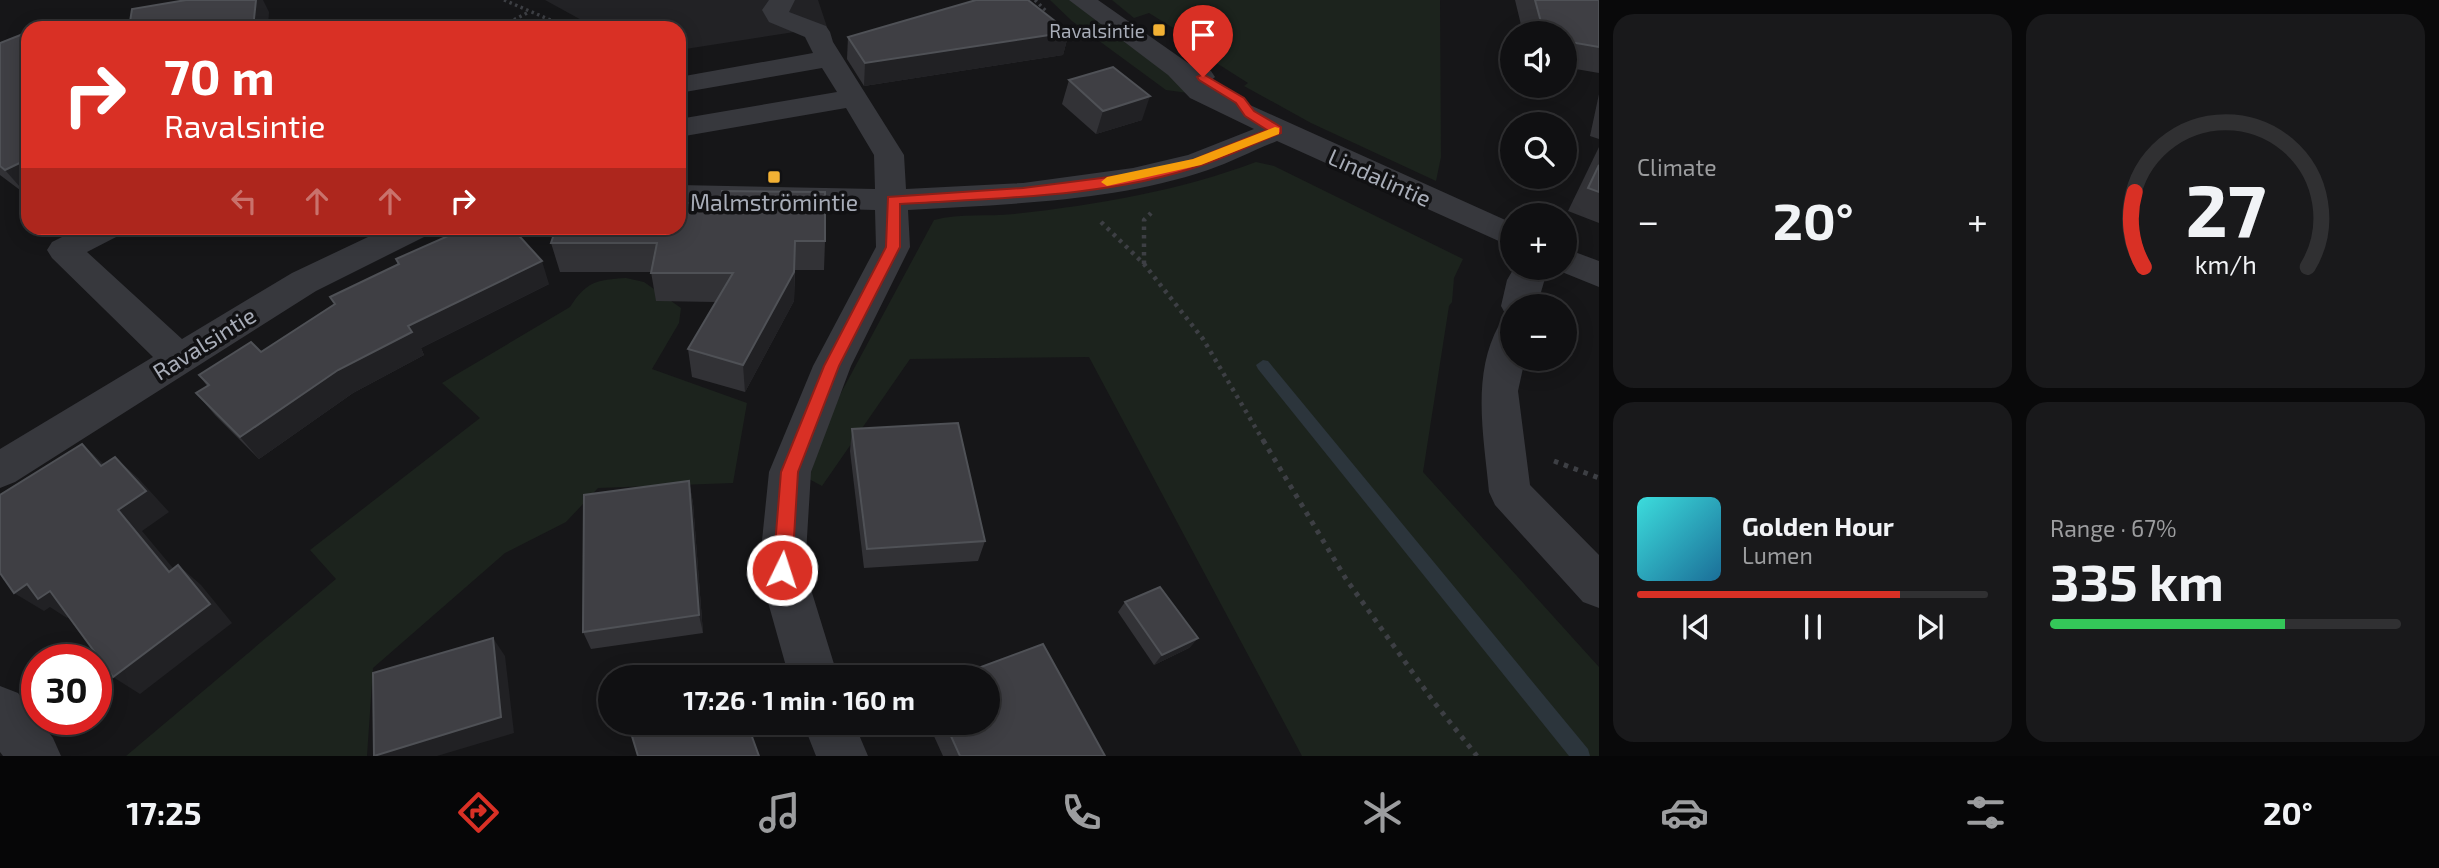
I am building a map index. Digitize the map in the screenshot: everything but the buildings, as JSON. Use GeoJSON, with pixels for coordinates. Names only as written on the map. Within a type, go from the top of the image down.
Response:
{"type":"FeatureCollection","features":[{"type":"Feature","properties":{"kind":"street"},"geometry":{"type":"LineString","coordinates":[[782,0],[775,10],[778,17],[817,32],[889,155],[893,200],[893,247],[832,366],[790,472],[782,570],[810,665]]}},
{"type":"Feature","properties":{"kind":"street","name":"Lindalintie"},"geometry":{"type":"LineString","coordinates":[[1082,0],[1178,69],[1185,82],[1217,103],[1249,114],[1277,130],[1500,231]]}},
{"type":"Feature","properties":{"kind":"street"},"geometry":{"type":"LineString","coordinates":[[686,84],[830,58]]}},
{"type":"Feature","properties":{"kind":"street"},"geometry":{"type":"LineString","coordinates":[[686,127],[854,98]]}},
{"type":"Feature","properties":{"kind":"street"},"geometry":{"type":"LineString","coordinates":[[686,195],[893,200],[1023,192],[1133,178],[1197,163],[1277,130]]}},
{"type":"Feature","properties":{"kind":"street"},"geometry":{"type":"LineString","coordinates":[[93,235],[64,250],[178,358]]}},
{"type":"Feature","properties":{"kind":"street","name":"Ravalsintie"},"geometry":{"type":"LineString","coordinates":[[0,470],[304,282],[401,235]]}},
{"type":"Feature","properties":{"kind":"street"},"geometry":{"type":"LineString","coordinates":[[1577,266],[1599,275]]}},
{"type":"Feature","properties":{"kind":"street"},"geometry":{"type":"LineString","coordinates":[[1504,371],[1499,391],[1510,492],[1599,587]]}},
{"type":"Feature","properties":{"kind":"street"},"geometry":{"type":"LineString","coordinates":[[0,712],[35,756]]}},
{"type":"Feature","properties":{"kind":"street"},"geometry":{"type":"LineString","coordinates":[[833,735],[842,756]]}},
{"type":"Feature","properties":{"kind":"path"},"geometry":{"type":"LineString","coordinates":[[504,0],[553,21]]}},
{"type":"Feature","properties":{"kind":"path"},"geometry":{"type":"LineString","coordinates":[[511,21],[530,11]]}},
{"type":"Feature","properties":{"kind":"path"},"geometry":{"type":"LineString","coordinates":[[1089,220],[1102,223],[1144,264],[1203,339],[1346,579],[1433,701],[1477,756]]}},
{"type":"Feature","properties":{"kind":"shaded area"},"geometry":{"type":"Polygon","coordinates":[[[545,0],[818,0],[827,27],[686,49],[686,21],[583,21],[545,0]]]}},
{"type":"Feature","properties":{"kind":"shaded area"},"geometry":{"type":"Polygon","coordinates":[[[1050,0],[1072,0],[1188,93],[1166,90],[1072,21],[1050,0]]]}},
{"type":"Feature","properties":{"kind":"shaded area"},"geometry":{"type":"Polygon","coordinates":[[[1112,0],[1440,0],[1441,157],[1436,181],[1311,123],[1244,86],[1248,83],[1177,38],[1183,34],[1149,13],[1134,18],[1112,0]]]}},
{"type":"Feature","properties":{"kind":"shaded area"},"geometry":{"type":"Polygon","coordinates":[[[1256,162],[1274,166],[1463,259],[1454,278],[1423,472],[1599,667],[1599,756],[1302,756],[1089,357],[910,359],[822,486],[809,479],[828,417],[934,220],[1014,214],[1106,201],[1167,189],[1256,162]]]}},
{"type":"Feature","properties":{"kind":"shaded area"},"geometry":{"type":"Polygon","coordinates":[[[626,278],[644,282],[681,308],[679,323],[652,369],[747,403],[733,483],[598,488],[566,522],[505,553],[373,668],[367,756],[126,756],[336,579],[310,550],[480,418],[442,383],[570,307],[587,287],[607,280],[626,278]]]}},
{"type":"Feature","properties":{"kind":"waterway"},"geometry":{"type":"LineString","coordinates":[[1263,365],[1581,756]]}},
{"type":"Feature","properties":{"kind":"slow traffic"},"geometry":{"type":"LineString","coordinates":[[1107,182],[1197,163],[1275,131]]}},
{"type":"Feature","properties":{"kind":"place","name":"Ravalsintie"},"geometry":{"type":"Point","coordinates":[1159,30]}},
{"type":"Feature","properties":{"kind":"place","name":"Malmströmintie"},"geometry":{"type":"Point","coordinates":[774,177]}},
{"type":"Feature","properties":{"kind":"route"},"geometry":{"type":"LineString","coordinates":[[782,570],[790,472],[832,366],[893,247],[893,200],[1023,192],[1133,178],[1197,163],[1277,130],[1249,114],[1240,100],[1203,77]]}}]}
